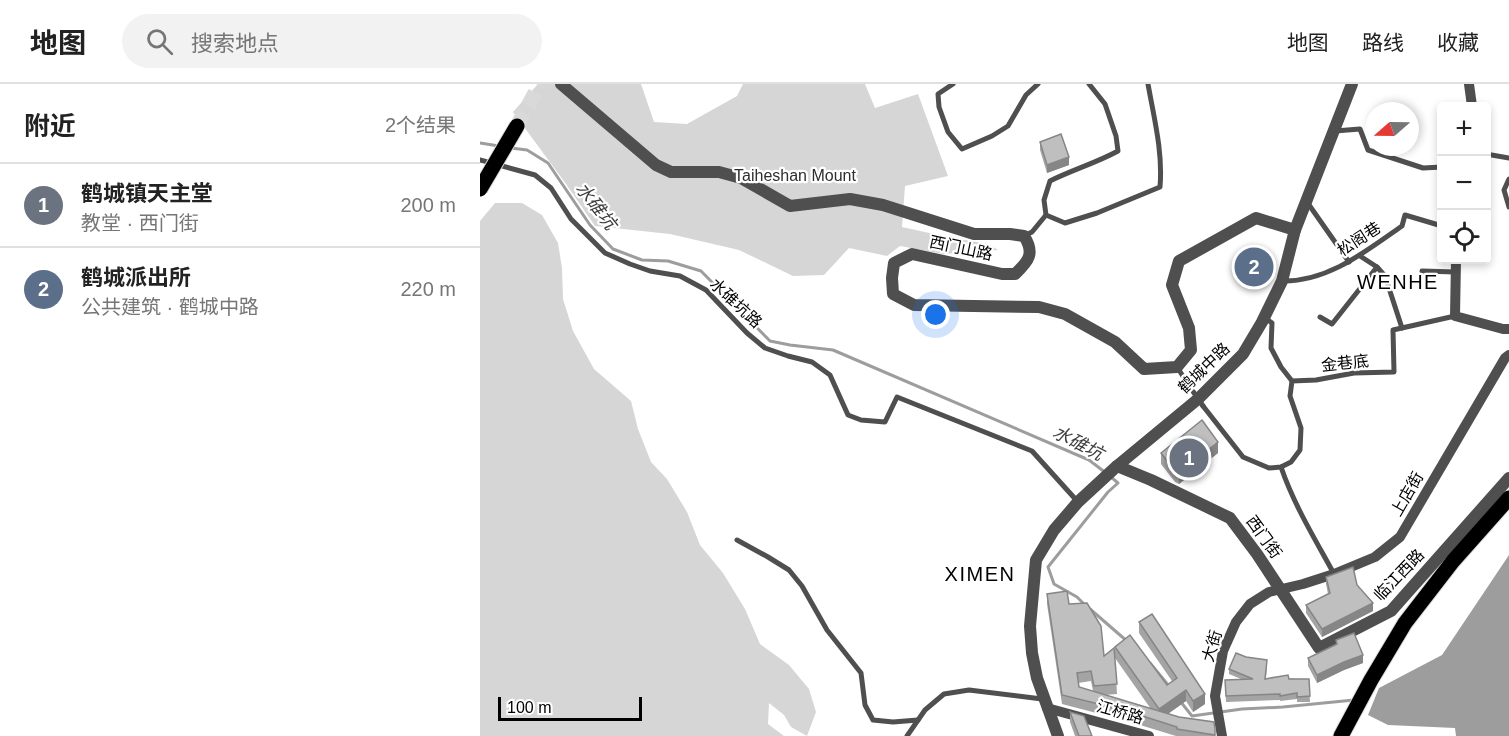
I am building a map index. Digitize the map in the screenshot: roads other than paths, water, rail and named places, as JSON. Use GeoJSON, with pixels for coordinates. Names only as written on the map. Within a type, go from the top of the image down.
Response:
{"type":"FeatureCollection","features":[{"type":"Feature","properties":{"kind":"main road"},"geometry":{"type":"LineString","coordinates":[[480,189],[517,126]]}},
{"type":"Feature","properties":{"kind":"main road"},"geometry":{"type":"LineString","coordinates":[[1341,736],[1405,623],[1453,561],[1509,498]]}},
{"type":"Feature","properties":{"kind":"street","name":"西门山路"},"geometry":{"type":"LineString","coordinates":[[561,84],[656,165],[671,172],[719,172],[741,178],[790,206],[850,199],[883,205],[974,234],[1024,236],[1029,243],[1030,250],[1027,263],[1015,274],[1002,274],[912,254],[894,263],[893,294],[914,305],[1039,307],[1065,314],[1115,342],[1144,369],[1177,367]]}},
{"type":"Feature","properties":{"kind":"street","name":"鹤城中路"},"geometry":{"type":"LineString","coordinates":[[1058,736],[1037,678],[1032,653],[1030,626],[1036,560],[1054,530],[1078,502],[1198,399],[1244,354],[1282,281],[1295,230],[1352,84]]}},
{"type":"Feature","properties":{"kind":"street"},"geometry":{"type":"LineString","coordinates":[[1469,84],[1471,102]]}},
{"type":"Feature","properties":{"kind":"street"},"geometry":{"type":"LineString","coordinates":[[1177,367],[1191,350],[1189,328],[1172,285],[1179,261],[1256,218],[1295,230]]}},
{"type":"Feature","properties":{"kind":"street"},"geometry":{"type":"LineString","coordinates":[[1456,264],[1455,316],[1509,329]]}},
{"type":"Feature","properties":{"kind":"street","name":"上店街"},"geometry":{"type":"LineString","coordinates":[[1281,589],[1334,574],[1375,557],[1400,537],[1505,358],[1509,355]]}},
{"type":"Feature","properties":{"kind":"street","name":"西门街"},"geometry":{"type":"LineString","coordinates":[[1115,468],[1151,480],[1230,518],[1281,589]]}},
{"type":"Feature","properties":{"kind":"street","name":"临江西路"},"geometry":{"type":"LineString","coordinates":[[1281,589],[1319,648],[1391,611],[1509,478]]}},
{"type":"Feature","properties":{"kind":"street","name":"大街"},"geometry":{"type":"LineString","coordinates":[[1222,736],[1215,696],[1223,651],[1236,622],[1250,604],[1269,592],[1281,589]]}},
{"type":"Feature","properties":{"kind":"street","name":"江桥路"},"geometry":{"type":"LineString","coordinates":[[1046,704],[1149,736]]}},
{"type":"Feature","properties":{"kind":"lane"},"geometry":{"type":"LineString","coordinates":[[952,84],[938,94],[939,107],[948,132],[962,149],[1008,126],[1026,95],[1038,84]]}},
{"type":"Feature","properties":{"kind":"lane"},"geometry":{"type":"LineString","coordinates":[[1024,236],[1032,231],[1046,214],[1044,200],[1050,181],[1118,151],[1116,136],[1105,104],[1089,84]]}},
{"type":"Feature","properties":{"kind":"lane"},"geometry":{"type":"LineString","coordinates":[[1046,214],[1065,223],[1097,213],[1160,187],[1158,139],[1148,84]]}},
{"type":"Feature","properties":{"kind":"lane"},"geometry":{"type":"LineString","coordinates":[[1334,131],[1360,129],[1368,150],[1423,168],[1437,167]]}},
{"type":"Feature","properties":{"kind":"lane"},"geometry":{"type":"LineString","coordinates":[[1491,155],[1509,158]]}},
{"type":"Feature","properties":{"kind":"lane","name":"水碓坑路"},"geometry":{"type":"LineString","coordinates":[[480,160],[535,175],[550,188],[571,219],[605,253],[630,264],[680,276],[706,290],[747,333],[765,348],[812,362],[830,375],[848,415],[861,420],[885,422],[897,397],[1032,452],[1078,502]]}},
{"type":"Feature","properties":{"kind":"lane"},"geometry":{"type":"LineString","coordinates":[[1509,179],[1504,190],[1509,207]]}},
{"type":"Feature","properties":{"kind":"lane"},"geometry":{"type":"LineString","coordinates":[[1306,201],[1349,262]]}},
{"type":"Feature","properties":{"kind":"lane","name":"松阁巷"},"geometry":{"type":"LineString","coordinates":[[1282,281],[1293,282],[1341,267],[1402,226],[1405,215],[1437,225]]}},
{"type":"Feature","properties":{"kind":"lane"},"geometry":{"type":"LineString","coordinates":[[1360,256],[1377,267],[1385,276],[1402,328],[1455,316]]}},
{"type":"Feature","properties":{"kind":"lane"},"geometry":{"type":"LineString","coordinates":[[1320,317],[1332,324],[1377,267]]}},
{"type":"Feature","properties":{"kind":"lane"},"geometry":{"type":"LineString","coordinates":[[1422,271],[1456,272]]}},
{"type":"Feature","properties":{"kind":"lane"},"geometry":{"type":"LineString","coordinates":[[1177,367],[1203,406],[1243,457],[1269,468],[1281,467],[1291,462],[1300,450],[1301,428],[1290,396],[1292,381],[1271,348],[1272,323],[1264,317]]}},
{"type":"Feature","properties":{"kind":"lane","name":"金巷底"},"geometry":{"type":"LineString","coordinates":[[1292,381],[1316,380],[1354,373],[1394,372],[1393,330],[1402,328]]}},
{"type":"Feature","properties":{"kind":"lane"},"geometry":{"type":"LineString","coordinates":[[1281,467],[1288,487],[1334,574]]}},
{"type":"Feature","properties":{"kind":"lane"},"geometry":{"type":"LineString","coordinates":[[737,540],[789,570],[802,586],[827,630],[861,673],[865,705],[873,720],[893,722],[918,720]]}},
{"type":"Feature","properties":{"kind":"lane"},"geometry":{"type":"LineString","coordinates":[[907,736],[925,710],[944,694],[969,690],[1046,704]]}},
{"type":"Feature","properties":{"kind":"waterway","name":"水碓坑"},"geometry":{"type":"LineString","coordinates":[[480,143],[499,146]]}},
{"type":"Feature","properties":{"kind":"waterway","name":"水碓坑"},"geometry":{"type":"LineString","coordinates":[[511,148],[527,150],[548,163],[590,225],[613,249],[642,260],[668,261],[701,271],[770,341],[833,350],[1089,460],[1106,473]]}},
{"type":"Feature","properties":{"kind":"waterway","name":"水碓坑"},"geometry":{"type":"LineString","coordinates":[[1085,605],[1077,597],[1054,584],[1048,567],[1108,492],[1118,483],[1111,477]]}},
{"type":"Feature","properties":{"kind":"waterway","name":"水碓坑"},"geometry":{"type":"LineString","coordinates":[[1090,609],[1128,642]]}},
{"type":"Feature","properties":{"kind":"waterway","name":"水碓坑"},"geometry":{"type":"LineString","coordinates":[[1150,663],[1169,686]]}},
{"type":"Feature","properties":{"kind":"waterway","name":"水碓坑"},"geometry":{"type":"LineString","coordinates":[[1180,701],[1192,716],[1242,709],[1354,700]]}},
{"type":"Feature","properties":{"kind":"tunnel"},"geometry":{"type":"LineString","coordinates":[[517,126],[540,84]]}},
{"type":"Feature","properties":{"kind":"place","name":"鹤城派出所"},"geometry":{"type":"Point","coordinates":[1254,267]}},
{"type":"Feature","properties":{"kind":"place","name":"鹤城镇天主堂"},"geometry":{"type":"Point","coordinates":[1189,458]}},
{"type":"Feature","properties":{"kind":"district","name":"WENHE"},"geometry":{"type":"Point","coordinates":[1398,282]}},
{"type":"Feature","properties":{"kind":"district","name":"XIMEN"},"geometry":{"type":"Point","coordinates":[980,574]}},
{"type":"Feature","properties":{"kind":"park label","name":"Taiheshan Mount"},"geometry":{"type":"Point","coordinates":[795,175]}}]}
